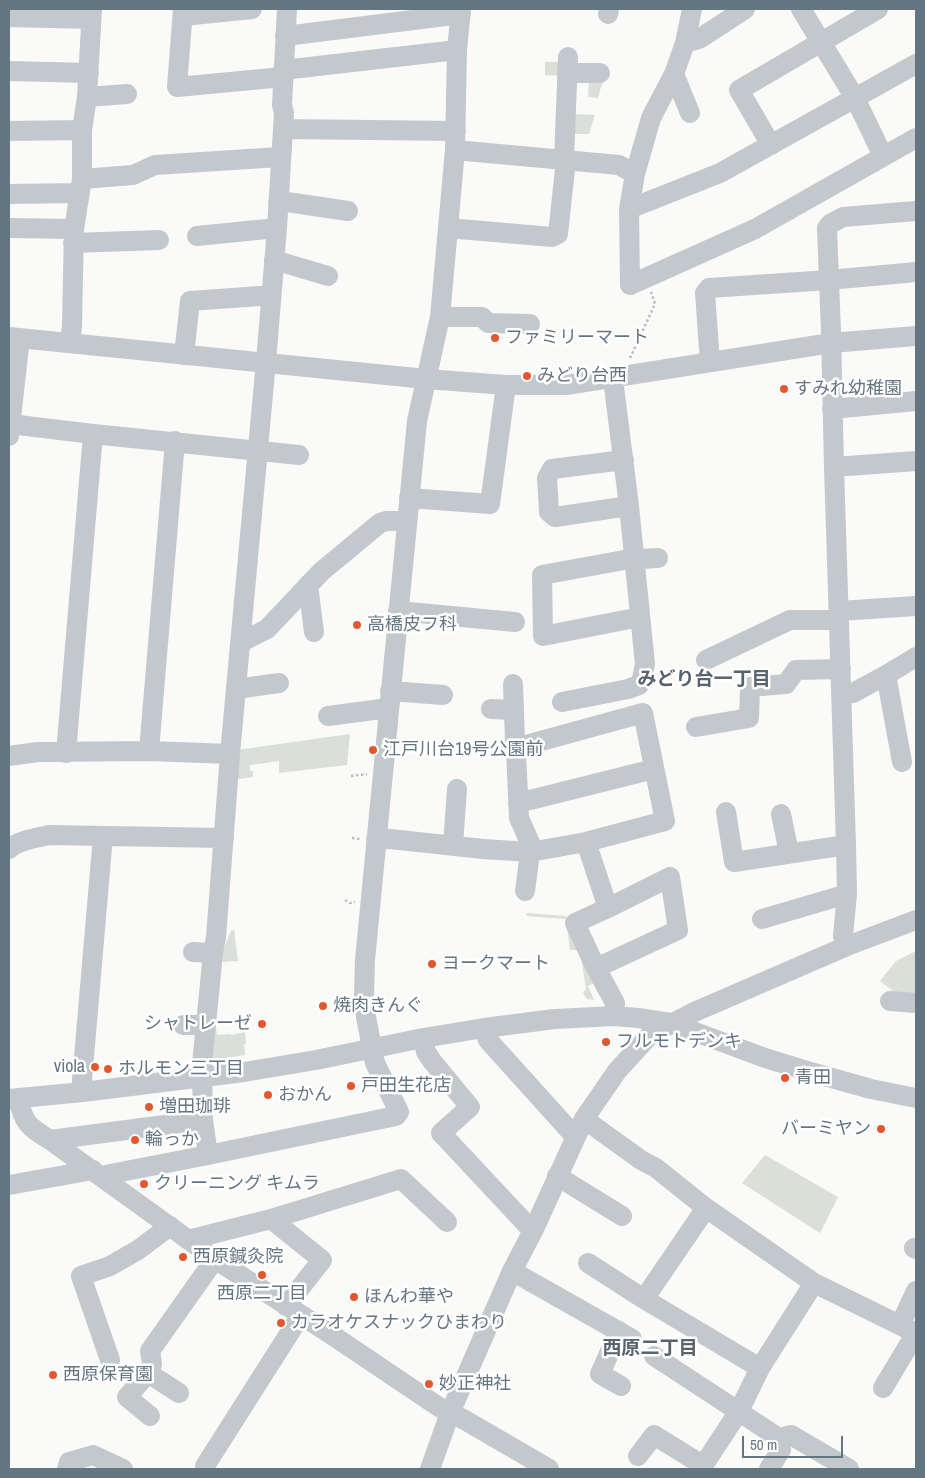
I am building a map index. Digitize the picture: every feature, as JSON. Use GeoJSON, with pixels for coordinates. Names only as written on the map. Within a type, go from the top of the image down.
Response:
{"type":"FeatureCollection","features":[{"type":"Feature","properties":{"kind":"street"},"geometry":{"type":"LineString","coordinates":[[252,9],[183,12],[177,87],[458,50]]}},
{"type":"Feature","properties":{"kind":"street"},"geometry":{"type":"LineString","coordinates":[[208,1155],[203,1120],[202,1078],[206,1025],[203,953],[216,937],[230,754],[277,228],[284,113],[282,105],[287,9]]}},
{"type":"Feature","properties":{"kind":"street"},"geometry":{"type":"LineString","coordinates":[[692,9],[685,43],[674,74],[651,118],[635,174],[629,209],[630,285],[755,229],[916,138]]}},
{"type":"Feature","properties":{"kind":"street"},"geometry":{"type":"LineString","coordinates":[[685,43],[699,39],[745,9]]}},
{"type":"Feature","properties":{"kind":"street"},"geometry":{"type":"LineString","coordinates":[[801,9],[855,98],[883,156]]}},
{"type":"Feature","properties":{"kind":"street"},"geometry":{"type":"LineString","coordinates":[[771,145],[739,90],[878,9]]}},
{"type":"Feature","properties":{"kind":"street"},"geometry":{"type":"LineString","coordinates":[[10,1183],[96,1173],[208,1155],[396,1116],[399,1112],[374,1056],[366,1017],[364,985],[370,839],[390,700],[417,421],[440,317],[455,140],[461,11],[285,36]]}},
{"type":"Feature","properties":{"kind":"street"},"geometry":{"type":"LineString","coordinates":[[9,17],[91,14],[89,73],[82,130],[80,186],[73,236],[70,344]]}},
{"type":"Feature","properties":{"kind":"street"},"geometry":{"type":"LineString","coordinates":[[629,209],[720,173],[916,64]]}},
{"type":"Feature","properties":{"kind":"street"},"geometry":{"type":"LineString","coordinates":[[448,228],[552,237],[558,234],[565,160],[568,65],[600,74]]}},
{"type":"Feature","properties":{"kind":"street"},"geometry":{"type":"LineString","coordinates":[[9,71],[89,73]]}},
{"type":"Feature","properties":{"kind":"street"},"geometry":{"type":"LineString","coordinates":[[674,74],[690,113]]}},
{"type":"Feature","properties":{"kind":"street"},"geometry":{"type":"LineString","coordinates":[[87,97],[127,94]]}},
{"type":"Feature","properties":{"kind":"street"},"geometry":{"type":"LineString","coordinates":[[283,129],[455,140],[565,160],[619,165],[635,174]]}},
{"type":"Feature","properties":{"kind":"street"},"geometry":{"type":"LineString","coordinates":[[9,131],[82,130]]}},
{"type":"Feature","properties":{"kind":"street"},"geometry":{"type":"LineString","coordinates":[[9,194],[80,186],[133,176],[155,165],[280,158]]}},
{"type":"Feature","properties":{"kind":"street"},"geometry":{"type":"LineString","coordinates":[[815,196],[830,224]]}},
{"type":"Feature","properties":{"kind":"street"},"geometry":{"type":"LineString","coordinates":[[278,202],[348,211]]}},
{"type":"Feature","properties":{"kind":"street"},"geometry":{"type":"LineString","coordinates":[[847,946],[843,936],[847,894],[846,845],[827,228],[830,224],[843,217],[916,211]]}},
{"type":"Feature","properties":{"kind":"street"},"geometry":{"type":"LineString","coordinates":[[9,228],[73,236],[159,240]]}},
{"type":"Feature","properties":{"kind":"street"},"geometry":{"type":"LineString","coordinates":[[197,236],[277,228]]}},
{"type":"Feature","properties":{"kind":"street"},"geometry":{"type":"LineString","coordinates":[[274,260],[328,276]]}},
{"type":"Feature","properties":{"kind":"street"},"geometry":{"type":"LineString","coordinates":[[710,362],[705,293],[709,288],[916,272]]}},
{"type":"Feature","properties":{"kind":"street"},"geometry":{"type":"LineString","coordinates":[[184,355],[190,301],[271,296]]}},
{"type":"Feature","properties":{"kind":"street"},"geometry":{"type":"LineString","coordinates":[[440,317],[482,316],[488,323],[530,324]]}},
{"type":"Feature","properties":{"kind":"street"},"geometry":{"type":"LineString","coordinates":[[299,455],[93,434],[9,431],[14,338],[426,379],[506,385],[566,385],[831,344],[916,336]]}},
{"type":"Feature","properties":{"kind":"street"},"geometry":{"type":"LineString","coordinates":[[562,702],[628,689],[639,685],[645,664],[624,460],[620,377]]}},
{"type":"Feature","properties":{"kind":"street"},"geometry":{"type":"LineString","coordinates":[[409,498],[490,504],[506,385]]}},
{"type":"Feature","properties":{"kind":"street"},"geometry":{"type":"LineString","coordinates":[[832,409],[916,401]]}},
{"type":"Feature","properties":{"kind":"street"},"geometry":{"type":"LineString","coordinates":[[66,753],[93,434]]}},
{"type":"Feature","properties":{"kind":"street"},"geometry":{"type":"LineString","coordinates":[[149,751],[175,441]]}},
{"type":"Feature","properties":{"kind":"street"},"geometry":{"type":"LineString","coordinates":[[624,460],[552,469],[546,478],[549,512],[555,517],[629,506]]}},
{"type":"Feature","properties":{"kind":"street"},"geometry":{"type":"LineString","coordinates":[[834,467],[916,461]]}},
{"type":"Feature","properties":{"kind":"street"},"geometry":{"type":"LineString","coordinates":[[241,642],[267,629],[322,571],[380,523],[386,521],[407,521]]}},
{"type":"Feature","properties":{"kind":"street"},"geometry":{"type":"LineString","coordinates":[[640,617],[543,636],[542,575],[634,560],[658,558]]}},
{"type":"Feature","properties":{"kind":"street"},"geometry":{"type":"LineString","coordinates":[[308,585],[314,632]]}},
{"type":"Feature","properties":{"kind":"street"},"geometry":{"type":"LineString","coordinates":[[706,660],[790,620],[916,606]]}},
{"type":"Feature","properties":{"kind":"street"},"geometry":{"type":"LineString","coordinates":[[398,611],[515,622]]}},
{"type":"Feature","properties":{"kind":"street"},"geometry":{"type":"LineString","coordinates":[[842,693],[853,692],[886,676],[916,657]]}},
{"type":"Feature","properties":{"kind":"street"},"geometry":{"type":"LineString","coordinates":[[696,727],[749,718],[750,687],[786,684],[796,670],[841,668]]}},
{"type":"Feature","properties":{"kind":"street"},"geometry":{"type":"LineString","coordinates":[[886,676],[902,762]]}},
{"type":"Feature","properties":{"kind":"street"},"geometry":{"type":"LineString","coordinates":[[236,689],[279,683]]}},
{"type":"Feature","properties":{"kind":"street"},"geometry":{"type":"LineString","coordinates":[[513,684],[515,740],[519,747]]}},
{"type":"Feature","properties":{"kind":"street"},"geometry":{"type":"LineString","coordinates":[[328,716],[390,700],[443,695]]}},
{"type":"Feature","properties":{"kind":"street"},"geometry":{"type":"LineString","coordinates":[[491,709],[513,710]]}},
{"type":"Feature","properties":{"kind":"street"},"geometry":{"type":"LineString","coordinates":[[370,839],[390,839],[530,852],[586,842],[665,821],[643,713],[519,747],[516,751],[519,818],[531,845],[530,852],[525,891]]}},
{"type":"Feature","properties":{"kind":"street"},"geometry":{"type":"LineString","coordinates":[[9,756],[38,752],[149,751],[230,754]]}},
{"type":"Feature","properties":{"kind":"street"},"geometry":{"type":"LineString","coordinates":[[518,803],[654,769]]}},
{"type":"Feature","properties":{"kind":"street"},"geometry":{"type":"LineString","coordinates":[[452,845],[457,789]]}},
{"type":"Feature","properties":{"kind":"street"},"geometry":{"type":"LineString","coordinates":[[726,812],[734,862],[846,845]]}},
{"type":"Feature","properties":{"kind":"street"},"geometry":{"type":"LineString","coordinates":[[781,814],[789,853]]}},
{"type":"Feature","properties":{"kind":"street"},"geometry":{"type":"LineString","coordinates":[[9,849],[12,846],[49,835],[224,838]]}},
{"type":"Feature","properties":{"kind":"street"},"geometry":{"type":"LineString","coordinates":[[83,1092],[82,1080],[103,836]]}},
{"type":"Feature","properties":{"kind":"street"},"geometry":{"type":"LineString","coordinates":[[586,842],[608,908]]}},
{"type":"Feature","properties":{"kind":"street"},"geometry":{"type":"LineString","coordinates":[[596,968],[678,930],[670,877],[575,923],[596,968],[615,1003],[614,1016]]}},
{"type":"Feature","properties":{"kind":"street"},"geometry":{"type":"LineString","coordinates":[[762,918],[847,894]]}},
{"type":"Feature","properties":{"kind":"street"},"geometry":{"type":"LineString","coordinates":[[430,1469],[450,1412],[512,1272],[580,1127],[616,1071],[650,1035],[692,1013],[847,946],[916,920]]}},
{"type":"Feature","properties":{"kind":"street"},"geometry":{"type":"LineString","coordinates":[[890,1001],[916,1003]]}},
{"type":"Feature","properties":{"kind":"street"},"geometry":{"type":"LineString","coordinates":[[548,1469],[439,1407],[215,1259],[30,1127],[24,1121],[13,1098],[83,1092],[374,1056],[423,1038],[554,1018],[614,1016],[671,1024],[765,1058],[872,1089],[916,1098]]}},
{"type":"Feature","properties":{"kind":"street"},"geometry":{"type":"LineString","coordinates":[[183,1025],[206,1025]]}},
{"type":"Feature","properties":{"kind":"street"},"geometry":{"type":"LineString","coordinates":[[484,1028],[488,1040],[570,1132],[580,1127]]}},
{"type":"Feature","properties":{"kind":"street"},"geometry":{"type":"LineString","coordinates":[[423,1038],[426,1052],[432,1061],[470,1107],[441,1133],[528,1226],[534,1228]]}},
{"type":"Feature","properties":{"kind":"street"},"geometry":{"type":"LineString","coordinates":[[50,1140],[203,1120]]}},
{"type":"Feature","properties":{"kind":"street"},"geometry":{"type":"LineString","coordinates":[[580,1127],[656,1168],[706,1208],[814,1283],[908,1329]]}},
{"type":"Feature","properties":{"kind":"street"},"geometry":{"type":"LineString","coordinates":[[557,1176],[622,1216]]}},
{"type":"Feature","properties":{"kind":"street"},"geometry":{"type":"LineString","coordinates":[[188,1240],[270,1219],[401,1179],[446,1222]]}},
{"type":"Feature","properties":{"kind":"street"},"geometry":{"type":"LineString","coordinates":[[644,1299],[706,1208]]}},
{"type":"Feature","properties":{"kind":"street"},"geometry":{"type":"LineString","coordinates":[[205,1466],[322,1260],[270,1219]]}},
{"type":"Feature","properties":{"kind":"street"},"geometry":{"type":"LineString","coordinates":[[110,1360],[81,1276],[110,1266],[138,1250],[170,1226]]}},
{"type":"Feature","properties":{"kind":"street"},"geometry":{"type":"LineString","coordinates":[[150,1416],[127,1397],[148,1373],[152,1364],[150,1351],[215,1259]]}},
{"type":"Feature","properties":{"kind":"street"},"geometry":{"type":"LineString","coordinates":[[588,1263],[644,1299],[760,1368]]}},
{"type":"Feature","properties":{"kind":"street"},"geometry":{"type":"LineString","coordinates":[[512,1272],[626,1335],[600,1374],[621,1386]]}},
{"type":"Feature","properties":{"kind":"street"},"geometry":{"type":"LineString","coordinates":[[638,1456],[654,1435],[702,1467],[739,1411],[760,1368],[814,1283]]}},
{"type":"Feature","properties":{"kind":"street"},"geometry":{"type":"LineString","coordinates":[[883,1388],[908,1329],[916,1291]]}},
{"type":"Feature","properties":{"kind":"street"},"geometry":{"type":"LineString","coordinates":[[654,1356],[779,1438],[781,1450],[769,1469]]}},
{"type":"Feature","properties":{"kind":"street"},"geometry":{"type":"LineString","coordinates":[[148,1373],[179,1392]]}},
{"type":"Feature","properties":{"kind":"street"},"geometry":{"type":"LineString","coordinates":[[779,1438],[791,1434],[849,1469]]}},
{"type":"Feature","properties":{"kind":"street"},"geometry":{"type":"LineString","coordinates":[[67,1469],[70,1462],[93,1454],[123,1469]]}},
{"type":"Feature","properties":{"kind":"path"},"geometry":{"type":"LineString","coordinates":[[620,377],[654,304],[652,292],[644,278]]}},
{"type":"Feature","properties":{"kind":"path"},"geometry":{"type":"LineString","coordinates":[[351,776],[370,774]]}},
{"type":"Feature","properties":{"kind":"path"},"geometry":{"type":"LineString","coordinates":[[352,838],[370,839]]}},
{"type":"Feature","properties":{"kind":"path"},"geometry":{"type":"LineString","coordinates":[[345,900],[350,903],[356,902]]}},
{"type":"Feature","properties":{"kind":"shaded area"},"geometry":{"type":"Polygon","coordinates":[[[545,62],[564,62],[563,76],[545,75],[545,62]]]}},
{"type":"Feature","properties":{"kind":"shaded area"},"geometry":{"type":"Polygon","coordinates":[[[589,78],[605,78],[598,98],[588,97],[589,78]]]}},
{"type":"Feature","properties":{"kind":"shaded area"},"geometry":{"type":"Polygon","coordinates":[[[571,114],[595,115],[589,134],[570,134],[571,114]]]}},
{"type":"Feature","properties":{"kind":"shaded area"},"geometry":{"type":"Polygon","coordinates":[[[350,734],[347,765],[279,773],[279,761],[250,765],[253,777],[234,780],[237,750],[350,734]]]}},
{"type":"Feature","properties":{"kind":"shaded area"},"geometry":{"type":"Polygon","coordinates":[[[526,913],[566,916],[597,982],[588,986],[594,1000],[587,999],[583,993],[586,989],[580,950],[570,950],[566,919],[527,916],[526,913]]]}},
{"type":"Feature","properties":{"kind":"shaded area"},"geometry":{"type":"Polygon","coordinates":[[[234,930],[238,961],[223,962],[220,960],[221,955],[231,931],[234,930]]]}},
{"type":"Feature","properties":{"kind":"shaded area"},"geometry":{"type":"Polygon","coordinates":[[[916,951],[916,1006],[910,1004],[880,981],[896,961],[916,951]]]}},
{"type":"Feature","properties":{"kind":"shaded area"},"geometry":{"type":"Polygon","coordinates":[[[214,1013],[217,1035],[245,1032],[245,1055],[207,1061],[214,1013]]]}},
{"type":"Feature","properties":{"kind":"shaded area"},"geometry":{"type":"Polygon","coordinates":[[[765,1155],[838,1197],[820,1233],[742,1183],[765,1155]]]}},
{"type":"Feature","properties":{"kind":"place","name":"ファミリーマート"},"geometry":{"type":"Point","coordinates":[495,338]}},
{"type":"Feature","properties":{"kind":"place","name":"みどり台西"},"geometry":{"type":"Point","coordinates":[527,376]}},
{"type":"Feature","properties":{"kind":"place","name":"すみれ幼稚園"},"geometry":{"type":"Point","coordinates":[784,389]}},
{"type":"Feature","properties":{"kind":"place","name":"高橋皮フ科"},"geometry":{"type":"Point","coordinates":[357,625]}},
{"type":"Feature","properties":{"kind":"place","name":"江戸川台19号公園前"},"geometry":{"type":"Point","coordinates":[373,750]}},
{"type":"Feature","properties":{"kind":"place","name":"ヨークマート"},"geometry":{"type":"Point","coordinates":[432,964]}},
{"type":"Feature","properties":{"kind":"place","name":"焼肉きんぐ"},"geometry":{"type":"Point","coordinates":[323,1006]}},
{"type":"Feature","properties":{"kind":"place","name":"シャトレーゼ"},"geometry":{"type":"Point","coordinates":[262,1024]}},
{"type":"Feature","properties":{"kind":"place","name":"フルモトデンキ"},"geometry":{"type":"Point","coordinates":[606,1042]}},
{"type":"Feature","properties":{"kind":"place","name":"viola"},"geometry":{"type":"Point","coordinates":[95,1067]}},
{"type":"Feature","properties":{"kind":"place","name":"ホルモン三丁目"},"geometry":{"type":"Point","coordinates":[108,1069]}},
{"type":"Feature","properties":{"kind":"place","name":"青田"},"geometry":{"type":"Point","coordinates":[785,1078]}},
{"type":"Feature","properties":{"kind":"place","name":"戸田生花店"},"geometry":{"type":"Point","coordinates":[351,1086]}},
{"type":"Feature","properties":{"kind":"place","name":"おかん"},"geometry":{"type":"Point","coordinates":[268,1095]}},
{"type":"Feature","properties":{"kind":"place","name":"増田珈琲"},"geometry":{"type":"Point","coordinates":[149,1107]}},
{"type":"Feature","properties":{"kind":"place","name":"バーミヤン"},"geometry":{"type":"Point","coordinates":[881,1129]}},
{"type":"Feature","properties":{"kind":"place","name":"輪っか"},"geometry":{"type":"Point","coordinates":[135,1140]}},
{"type":"Feature","properties":{"kind":"place","name":"クリーニング キムラ"},"geometry":{"type":"Point","coordinates":[144,1184]}},
{"type":"Feature","properties":{"kind":"place","name":"西原鍼灸院"},"geometry":{"type":"Point","coordinates":[183,1257]}},
{"type":"Feature","properties":{"kind":"place","name":"西原二丁目"},"geometry":{"type":"Point","coordinates":[262,1275]}},
{"type":"Feature","properties":{"kind":"place","name":"ほんわ華や"},"geometry":{"type":"Point","coordinates":[354,1297]}},
{"type":"Feature","properties":{"kind":"place","name":"カラオケスナックひまわり"},"geometry":{"type":"Point","coordinates":[281,1323]}},
{"type":"Feature","properties":{"kind":"place","name":"西原保育園"},"geometry":{"type":"Point","coordinates":[53,1375]}},
{"type":"Feature","properties":{"kind":"place","name":"妙正神社"},"geometry":{"type":"Point","coordinates":[429,1384]}},
{"type":"Feature","properties":{"kind":"district","name":"みどり台一丁目"},"geometry":{"type":"Point","coordinates":[704,680]}},
{"type":"Feature","properties":{"kind":"district","name":"西原二丁目"},"geometry":{"type":"Point","coordinates":[650,1349]}}]}
